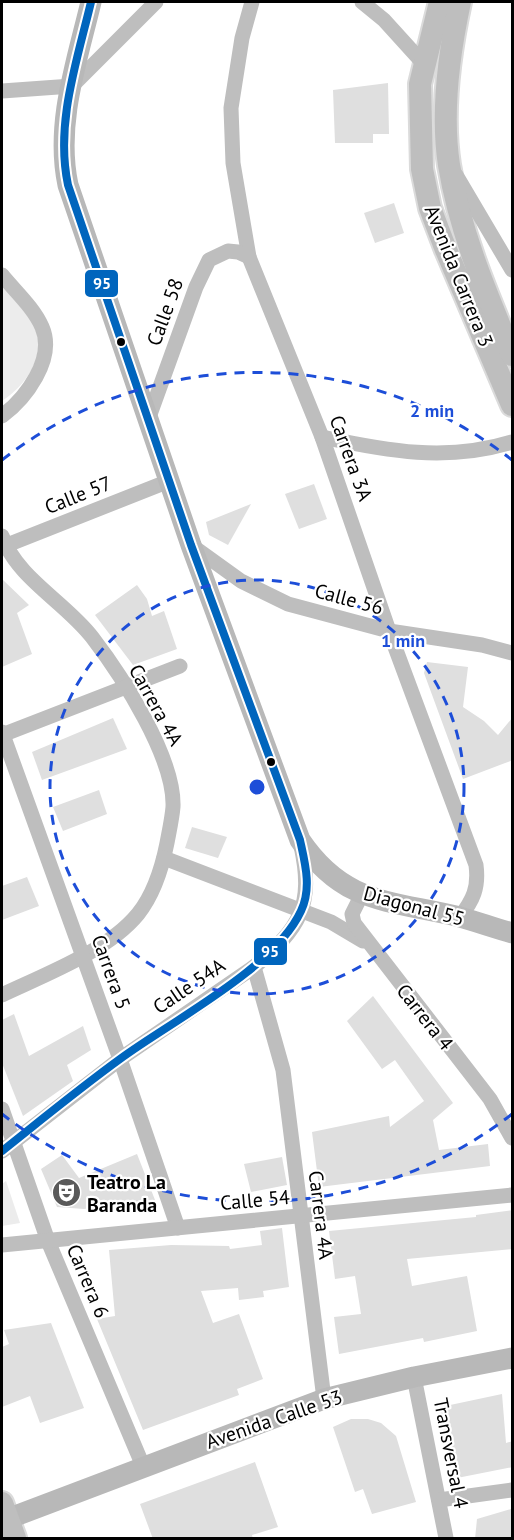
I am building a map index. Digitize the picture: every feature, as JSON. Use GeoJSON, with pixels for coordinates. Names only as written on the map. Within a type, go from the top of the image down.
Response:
{"type":"FeatureCollection","features":[{"type":"Feature","properties":{"kind":"main road","name":"Avenida Carrera 3"},"geometry":{"type":"LineString","coordinates":[[440,2],[423,63],[420,103],[422,169],[430,208],[513,405]]}},
{"type":"Feature","properties":{"kind":"main road","name":"Avenida Carrera 3"},"geometry":{"type":"LineString","coordinates":[[460,2],[448,82],[448,163],[472,257],[513,355]]}},
{"type":"Feature","properties":{"kind":"street"},"geometry":{"type":"LineString","coordinates":[[91,2],[72,86],[62,148],[68,185],[191,545],[300,840]]}},
{"type":"Feature","properties":{"kind":"street"},"geometry":{"type":"LineString","coordinates":[[2,91],[72,86],[156,2]]}},
{"type":"Feature","properties":{"kind":"street","name":"Carrera 3A"},"geometry":{"type":"LineString","coordinates":[[252,2],[242,38],[231,108],[233,163],[249,257],[322,437],[389,631],[476,865],[478,878],[473,899],[460,917]]}},
{"type":"Feature","properties":{"kind":"street"},"geometry":{"type":"LineString","coordinates":[[362,2],[384,20],[423,63]]}},
{"type":"Feature","properties":{"kind":"street"},"geometry":{"type":"LineString","coordinates":[[448,163],[513,270]]}},
{"type":"Feature","properties":{"kind":"street","name":"Calle 58"},"geometry":{"type":"LineString","coordinates":[[148,420],[196,287],[209,260],[228,250],[249,257]]}},
{"type":"Feature","properties":{"kind":"street"},"geometry":{"type":"LineString","coordinates":[[2,275],[37,318],[43,329],[45,344],[40,365],[30,387],[2,416]]}},
{"type":"Feature","properties":{"kind":"street"},"geometry":{"type":"LineString","coordinates":[[322,437],[392,452],[440,455],[477,451],[513,442]]}},
{"type":"Feature","properties":{"kind":"street","name":"Calle 57"},"geometry":{"type":"LineString","coordinates":[[3,543],[169,481]]}},
{"type":"Feature","properties":{"kind":"street","name":"Carrera 4A"},"geometry":{"type":"LineString","coordinates":[[2,995],[82,956],[117,934],[138,914],[155,886],[164,858],[173,806],[169,775],[157,742],[92,637],[63,605],[18,564],[3,543]]}},
{"type":"Feature","properties":{"kind":"street","name":"Calle 56"},"geometry":{"type":"LineString","coordinates":[[191,545],[241,580],[288,604],[389,631],[482,645],[513,653]]}},
{"type":"Feature","properties":{"kind":"street"},"geometry":{"type":"LineString","coordinates":[[2,734],[180,666]]}},
{"type":"Feature","properties":{"kind":"street","name":"Carrera 5"},"geometry":{"type":"LineString","coordinates":[[2,734],[120,1059],[178,1228]]}},
{"type":"Feature","properties":{"kind":"street","name":"Diagonal 55"},"geometry":{"type":"LineString","coordinates":[[300,840],[326,873],[362,894],[402,906],[460,917],[513,933]]}},
{"type":"Feature","properties":{"kind":"street","name":"Calle 54A"},"geometry":{"type":"LineString","coordinates":[[8,1146],[120,1059],[254,967],[289,933],[302,911],[307,885],[300,840]]}},
{"type":"Feature","properties":{"kind":"street"},"geometry":{"type":"LineString","coordinates":[[164,858],[331,922],[367,943]]}},
{"type":"Feature","properties":{"kind":"street","name":"Carrera 4"},"geometry":{"type":"LineString","coordinates":[[362,894],[352,914],[354,923],[367,943],[490,1099],[513,1138]]}},
{"type":"Feature","properties":{"kind":"street","name":"Carrera 4A"},"geometry":{"type":"LineString","coordinates":[[254,967],[283,1070],[324,1399]]}},
{"type":"Feature","properties":{"kind":"street","name":"Carrera 6"},"geometry":{"type":"LineString","coordinates":[[2,1109],[8,1146],[143,1466]]}},
{"type":"Feature","properties":{"kind":"street","name":"Calle 54"},"geometry":{"type":"LineString","coordinates":[[2,1245],[513,1195]]}},
{"type":"Feature","properties":{"kind":"street","name":"Avenida Calle 53"},"geometry":{"type":"LineString","coordinates":[[7,1525],[44,1505],[324,1399],[414,1377],[513,1358]]}},
{"type":"Feature","properties":{"kind":"street","name":"Transversal 4"},"geometry":{"type":"LineString","coordinates":[[414,1377],[446,1539]]}},
{"type":"Feature","properties":{"kind":"street"},"geometry":{"type":"LineString","coordinates":[[439,1500],[513,1490]]}},
{"type":"Feature","properties":{"kind":"shaded area"},"geometry":{"type":"Polygon","coordinates":[[[2,285],[31,320],[38,337],[38,348],[36,359],[26,379],[2,401],[2,285]]]}},
{"type":"Feature","properties":{"kind":"shaded area"},"geometry":{"type":"Polygon","coordinates":[[[6,1181],[20,1223],[2,1226],[2,1184],[6,1181]]]}},
{"type":"Feature","properties":{"kind":"building"},"geometry":{"type":"Polygon","coordinates":[[[388,83],[389,134],[373,134],[373,143],[335,143],[333,90],[388,83]]]}},
{"type":"Feature","properties":{"kind":"building"},"geometry":{"type":"Polygon","coordinates":[[[394,203],[404,233],[375,243],[364,213],[394,203]]]}},
{"type":"Feature","properties":{"kind":"building"},"geometry":{"type":"Polygon","coordinates":[[[314,484],[327,519],[299,529],[285,494],[314,484]]]}},
{"type":"Feature","properties":{"kind":"building"},"geometry":{"type":"Polygon","coordinates":[[[251,504],[228,545],[209,535],[206,522],[251,504]]]}},
{"type":"Feature","properties":{"kind":"building"},"geometry":{"type":"Polygon","coordinates":[[[2,579],[29,605],[17,613],[32,654],[2,667],[2,579]]]}},
{"type":"Feature","properties":{"kind":"building"},"geometry":{"type":"Polygon","coordinates":[[[137,585],[147,599],[152,616],[164,611],[177,649],[133,665],[95,615],[137,585]]]}},
{"type":"Feature","properties":{"kind":"building"},"geometry":{"type":"Polygon","coordinates":[[[427,662],[468,667],[463,707],[484,721],[498,735],[513,717],[513,760],[463,779],[424,673],[427,662]]]}},
{"type":"Feature","properties":{"kind":"building"},"geometry":{"type":"Polygon","coordinates":[[[113,718],[127,749],[42,780],[32,752],[113,718]]]}},
{"type":"Feature","properties":{"kind":"building"},"geometry":{"type":"Polygon","coordinates":[[[99,790],[107,814],[63,831],[53,807],[99,790]]]}},
{"type":"Feature","properties":{"kind":"building"},"geometry":{"type":"Polygon","coordinates":[[[192,827],[227,837],[218,858],[185,848],[192,827]]]}},
{"type":"Feature","properties":{"kind":"building"},"geometry":{"type":"Polygon","coordinates":[[[27,877],[39,906],[2,920],[2,886],[27,877]]]}},
{"type":"Feature","properties":{"kind":"building"},"geometry":{"type":"Polygon","coordinates":[[[373,996],[453,1103],[433,1120],[439,1150],[488,1144],[490,1166],[319,1187],[312,1132],[389,1116],[390,1127],[424,1101],[395,1060],[382,1069],[347,1021],[373,996]]]}},
{"type":"Feature","properties":{"kind":"building"},"geometry":{"type":"Polygon","coordinates":[[[14,1014],[29,1056],[83,1026],[91,1050],[67,1065],[73,1081],[23,1116],[2,1063],[2,1020],[14,1014]]]}},
{"type":"Feature","properties":{"kind":"building"},"geometry":{"type":"Polygon","coordinates":[[[137,1154],[155,1200],[84,1209],[57,1207],[41,1169],[62,1155],[79,1178],[137,1154]]]}},
{"type":"Feature","properties":{"kind":"building"},"geometry":{"type":"Polygon","coordinates":[[[282,1157],[287,1185],[251,1192],[244,1164],[282,1157]]]}},
{"type":"Feature","properties":{"kind":"building"},"geometry":{"type":"Polygon","coordinates":[[[513,1210],[513,1249],[407,1259],[412,1286],[467,1276],[477,1331],[424,1342],[423,1338],[339,1354],[334,1317],[361,1314],[355,1276],[335,1279],[329,1231],[476,1217],[476,1215],[513,1210]]]}},
{"type":"Feature","properties":{"kind":"building"},"geometry":{"type":"Polygon","coordinates":[[[282,1228],[289,1287],[263,1291],[264,1297],[239,1300],[238,1288],[201,1291],[213,1323],[239,1314],[263,1379],[237,1389],[239,1395],[143,1430],[97,1319],[115,1316],[109,1250],[171,1245],[229,1246],[230,1249],[262,1245],[260,1231],[282,1228]]]}},
{"type":"Feature","properties":{"kind":"building"},"geometry":{"type":"Polygon","coordinates":[[[51,1323],[84,1408],[40,1423],[30,1396],[2,1407],[2,1347],[9,1344],[4,1330],[51,1323]]]}},
{"type":"Feature","properties":{"kind":"building"},"geometry":{"type":"Polygon","coordinates":[[[502,1394],[506,1443],[513,1441],[513,1467],[457,1478],[436,1408],[502,1394]]]}},
{"type":"Feature","properties":{"kind":"building"},"geometry":{"type":"Polygon","coordinates":[[[351,1419],[368,1419],[381,1423],[396,1436],[416,1502],[372,1514],[363,1489],[355,1492],[333,1427],[351,1419]]]}},
{"type":"Feature","properties":{"kind":"building"},"geometry":{"type":"Polygon","coordinates":[[[255,1462],[278,1527],[252,1535],[253,1539],[153,1539],[140,1504],[255,1462]]]}},
{"type":"Feature","properties":{"kind":"building"},"geometry":{"type":"Polygon","coordinates":[[[511,1509],[512,1539],[475,1539],[477,1519],[511,1509]]]}},
{"type":"Feature","properties":{"kind":"transit line","name":"95"},"geometry":{"type":"LineString","coordinates":[[2,1151],[120,1059],[220,992],[269,953],[288,932],[301,911],[307,884],[300,840],[191,545],[68,185],[64,139],[66,116],[74,70],[91,2]]}},
{"type":"Feature","properties":{"kind":"place","name":"Teatro La Baranda"},"geometry":{"type":"Point","coordinates":[66,1193]}}]}
